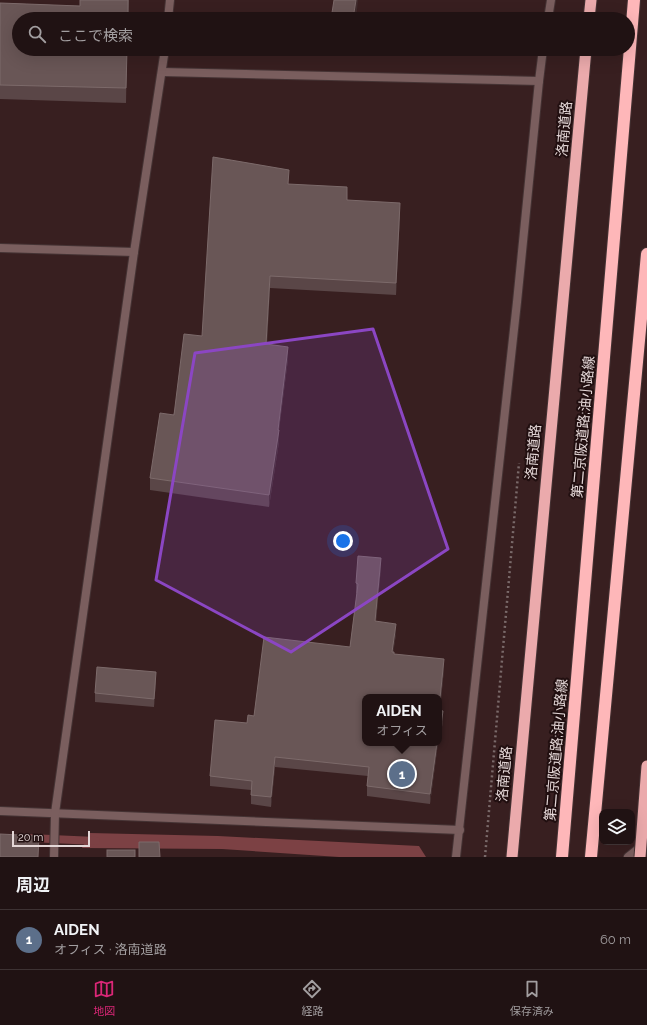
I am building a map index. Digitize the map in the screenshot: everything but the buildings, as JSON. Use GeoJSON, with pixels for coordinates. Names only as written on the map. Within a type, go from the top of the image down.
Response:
{"type":"FeatureCollection","features":[{"type":"Feature","properties":{"kind":"highway"},"geometry":{"type":"LineString","coordinates":[[590,12],[591,0]]}},
{"type":"Feature","properties":{"kind":"highway","name":"第二京阪道路;油小路線"},"geometry":{"type":"LineString","coordinates":[[633,12],[634,0]]}},
{"type":"Feature","properties":{"kind":"highway","name":"洛南道路"},"geometry":{"type":"LineString","coordinates":[[512,857],[585,56]]}},
{"type":"Feature","properties":{"kind":"highway","name":"第二京阪道路;油小路線"},"geometry":{"type":"LineString","coordinates":[[562,857],[629,56]]}},
{"type":"Feature","properties":{"kind":"highway"},"geometry":{"type":"LineString","coordinates":[[591,857],[647,254]]}},
{"type":"Feature","properties":{"kind":"highway"},"geometry":{"type":"LineString","coordinates":[[633,856],[647,766]]}},
{"type":"Feature","properties":{"kind":"street"},"geometry":{"type":"LineString","coordinates":[[169,12],[170,0]]}},
{"type":"Feature","properties":{"kind":"street"},"geometry":{"type":"LineString","coordinates":[[549,12],[551,0]]}},
{"type":"Feature","properties":{"kind":"street"},"geometry":{"type":"LineString","coordinates":[[54,853],[55,813],[134,252],[164,56]]}},
{"type":"Feature","properties":{"kind":"street"},"geometry":{"type":"LineString","coordinates":[[456,857],[518,302],[542,56]]}},
{"type":"Feature","properties":{"kind":"street"},"geometry":{"type":"LineString","coordinates":[[163,72],[539,80]]}},
{"type":"Feature","properties":{"kind":"street"},"geometry":{"type":"LineString","coordinates":[[0,248],[134,252]]}},
{"type":"Feature","properties":{"kind":"street"},"geometry":{"type":"LineString","coordinates":[[0,811],[460,830]]}},
{"type":"Feature","properties":{"kind":"street"},"geometry":{"type":"LineString","coordinates":[[633,856],[647,842]]}},
{"type":"Feature","properties":{"kind":"path"},"geometry":{"type":"LineString","coordinates":[[485,857],[519,461]]}},
{"type":"Feature","properties":{"kind":"highlighted area"},"geometry":{"type":"Polygon","coordinates":[[[373,329],[448,549],[291,652],[156,580],[195,353],[373,329]]]}},
{"type":"Feature","properties":{"kind":"shaded area"},"geometry":{"type":"Polygon","coordinates":[[[0,0],[647,0],[647,857],[0,857],[0,0]]]}},
{"type":"Feature","properties":{"kind":"shaded area"},"geometry":{"type":"Polygon","coordinates":[[[90,833],[218,836],[419,846],[426,857],[339,857],[222,849],[82,848],[90,833]]]}},
{"type":"Feature","properties":{"kind":"waterway"},"geometry":{"type":"LineString","coordinates":[[29,838],[96,841]]}},
{"type":"Feature","properties":{"kind":"place","name":"AIDEN"},"geometry":{"type":"Point","coordinates":[402,774]}}]}
